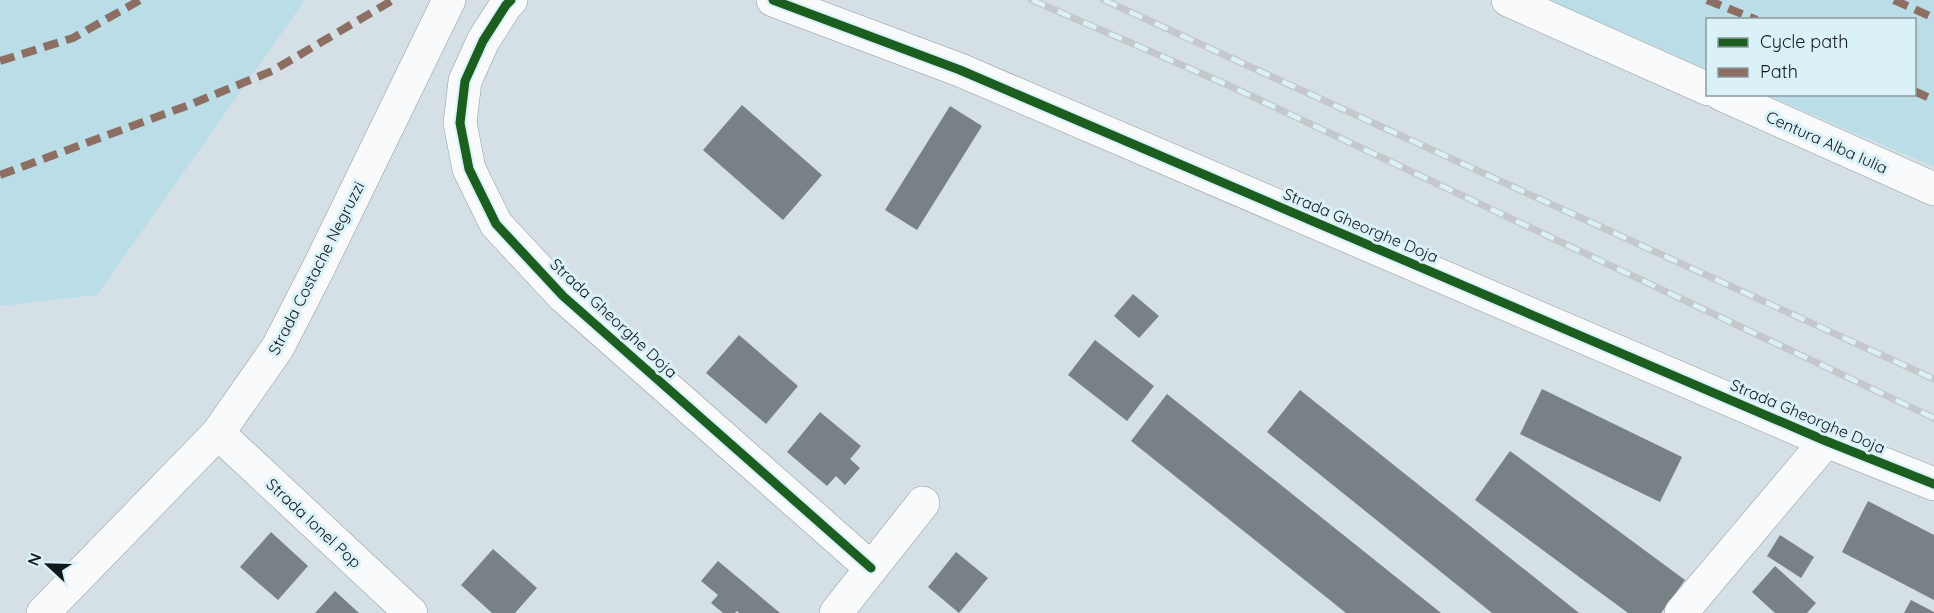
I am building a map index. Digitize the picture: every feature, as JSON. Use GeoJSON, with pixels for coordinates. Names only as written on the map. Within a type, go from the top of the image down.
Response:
{"type":"FeatureCollection","features":[{"type":"Feature","properties":{"kind":"street","name":"Strada Costache Negruzzi"},"geometry":{"type":"LineString","coordinates":[[43,613],[218,434],[278,347],[449,0]]}},
{"type":"Feature","properties":{"kind":"street","name":"Strada Gheorghe Doja"},"geometry":{"type":"LineString","coordinates":[[773,0],[960,70],[1826,441],[1934,484]]}},
{"type":"Feature","properties":{"kind":"street"},"geometry":{"type":"LineString","coordinates":[[1508,0],[1706,89]]}},
{"type":"Feature","properties":{"kind":"street","name":"Strada Gheorghe Doja"},"geometry":{"type":"LineString","coordinates":[[498,2],[465,81],[460,123],[469,169],[496,224],[563,296],[871,568]]}},
{"type":"Feature","properties":{"kind":"street","name":"Centura Alba Iulia"},"geometry":{"type":"LineString","coordinates":[[1725,96],[1934,189]]}},
{"type":"Feature","properties":{"kind":"street","name":"Strada Ionel Pop"},"geometry":{"type":"LineString","coordinates":[[218,434],[411,613]]}},
{"type":"Feature","properties":{"kind":"street"},"geometry":{"type":"LineString","coordinates":[[1681,613],[1826,441]]}},
{"type":"Feature","properties":{"kind":"street"},"geometry":{"type":"LineString","coordinates":[[836,613],[923,502]]}},
{"type":"Feature","properties":{"kind":"shaded area"},"geometry":{"type":"Polygon","coordinates":[[[0,0],[305,0],[97,295],[0,306],[0,0]]]}},
{"type":"Feature","properties":{"kind":"shaded area"},"geometry":{"type":"Polygon","coordinates":[[[1550,0],[1934,0],[1934,167],[1769,96],[1916,96],[1916,18],[1706,18],[1706,69],[1550,0]]]}},
{"type":"Feature","properties":{"kind":"building"},"geometry":{"type":"Polygon","coordinates":[[[742,105],[822,175],[783,220],[703,150],[742,105]]]}},
{"type":"Feature","properties":{"kind":"building"},"geometry":{"type":"Polygon","coordinates":[[[950,106],[982,126],[917,230],[885,210],[950,106]]]}},
{"type":"Feature","properties":{"kind":"building"},"geometry":{"type":"Polygon","coordinates":[[[1133,294],[1159,316],[1139,338],[1114,316],[1133,294]]]}},
{"type":"Feature","properties":{"kind":"building"},"geometry":{"type":"Polygon","coordinates":[[[739,335],[798,386],[766,424],[706,373],[739,335]]]}},
{"type":"Feature","properties":{"kind":"building"},"geometry":{"type":"Polygon","coordinates":[[[1095,340],[1154,386],[1127,421],[1068,375],[1095,340]]]}},
{"type":"Feature","properties":{"kind":"building"},"geometry":{"type":"Polygon","coordinates":[[[1542,389],[1682,457],[1660,502],[1520,434],[1542,389]]]}},
{"type":"Feature","properties":{"kind":"building"},"geometry":{"type":"Polygon","coordinates":[[[1300,390],[1579,613],[1492,613],[1267,432],[1300,390]]]}},
{"type":"Feature","properties":{"kind":"building"},"geometry":{"type":"Polygon","coordinates":[[[1167,394],[1441,613],[1346,613],[1131,441],[1167,394]]]}},
{"type":"Feature","properties":{"kind":"building"},"geometry":{"type":"Polygon","coordinates":[[[820,412],[861,446],[850,459],[860,468],[845,485],[836,476],[827,486],[787,452],[820,412]]]}},
{"type":"Feature","properties":{"kind":"building"},"geometry":{"type":"Polygon","coordinates":[[[1510,451],[1685,580],[1661,613],[1628,613],[1475,500],[1510,451]]]}},
{"type":"Feature","properties":{"kind":"building"},"geometry":{"type":"Polygon","coordinates":[[[1868,501],[1934,535],[1934,600],[1842,552],[1868,501]]]}},
{"type":"Feature","properties":{"kind":"building"},"geometry":{"type":"Polygon","coordinates":[[[271,532],[308,566],[278,600],[240,567],[271,532]]]}},
{"type":"Feature","properties":{"kind":"building"},"geometry":{"type":"Polygon","coordinates":[[[1780,535],[1814,557],[1801,578],[1767,556],[1780,535]]]}},
{"type":"Feature","properties":{"kind":"building"},"geometry":{"type":"Polygon","coordinates":[[[493,549],[537,588],[515,613],[492,613],[461,585],[493,549]]]}},
{"type":"Feature","properties":{"kind":"building"},"geometry":{"type":"Polygon","coordinates":[[[956,552],[988,578],[959,613],[928,587],[956,552]]]}},
{"type":"Feature","properties":{"kind":"building"},"geometry":{"type":"Polygon","coordinates":[[[718,561],[780,613],[739,613],[737,611],[723,613],[711,603],[718,595],[701,581],[718,561]]]}},
{"type":"Feature","properties":{"kind":"building"},"geometry":{"type":"Polygon","coordinates":[[[1775,566],[1816,603],[1807,613],[1775,613],[1752,592],[1775,566]]]}},
{"type":"Feature","properties":{"kind":"building"},"geometry":{"type":"Polygon","coordinates":[[[335,591],[359,613],[315,613],[335,591]]]}},
{"type":"Feature","properties":{"kind":"building"},"geometry":{"type":"Polygon","coordinates":[[[1911,600],[1934,612],[1934,613],[1904,613],[1911,600]]]}},
{"type":"Feature","properties":{"kind":"railway"},"geometry":{"type":"LineString","coordinates":[[1032,0],[1230,86],[1934,418]]}},
{"type":"Feature","properties":{"kind":"railway"},"geometry":{"type":"LineString","coordinates":[[1104,0],[1934,379]]}},
{"type":"Feature","properties":{"kind":"marked path"},"geometry":{"type":"LineString","coordinates":[[0,61],[73,38],[140,0]]}},
{"type":"Feature","properties":{"kind":"marked path"},"geometry":{"type":"LineString","coordinates":[[0,175],[189,105],[272,71],[393,0]]}},
{"type":"Feature","properties":{"kind":"marked path"},"geometry":{"type":"LineString","coordinates":[[1707,0],[1752,18]]}},
{"type":"Feature","properties":{"kind":"marked path"},"geometry":{"type":"LineString","coordinates":[[1894,0],[1934,18]]}},
{"type":"Feature","properties":{"kind":"marked path"},"geometry":{"type":"LineString","coordinates":[[1916,92],[1934,100]]}},
{"type":"Feature","properties":{"kind":"cycle path"},"geometry":{"type":"LineString","coordinates":[[511,0],[483,41],[465,81],[460,123],[469,169],[496,224],[563,296],[871,568]]}},
{"type":"Feature","properties":{"kind":"cycle path"},"geometry":{"type":"LineString","coordinates":[[773,0],[960,70],[1826,441],[1934,484]]}}]}
